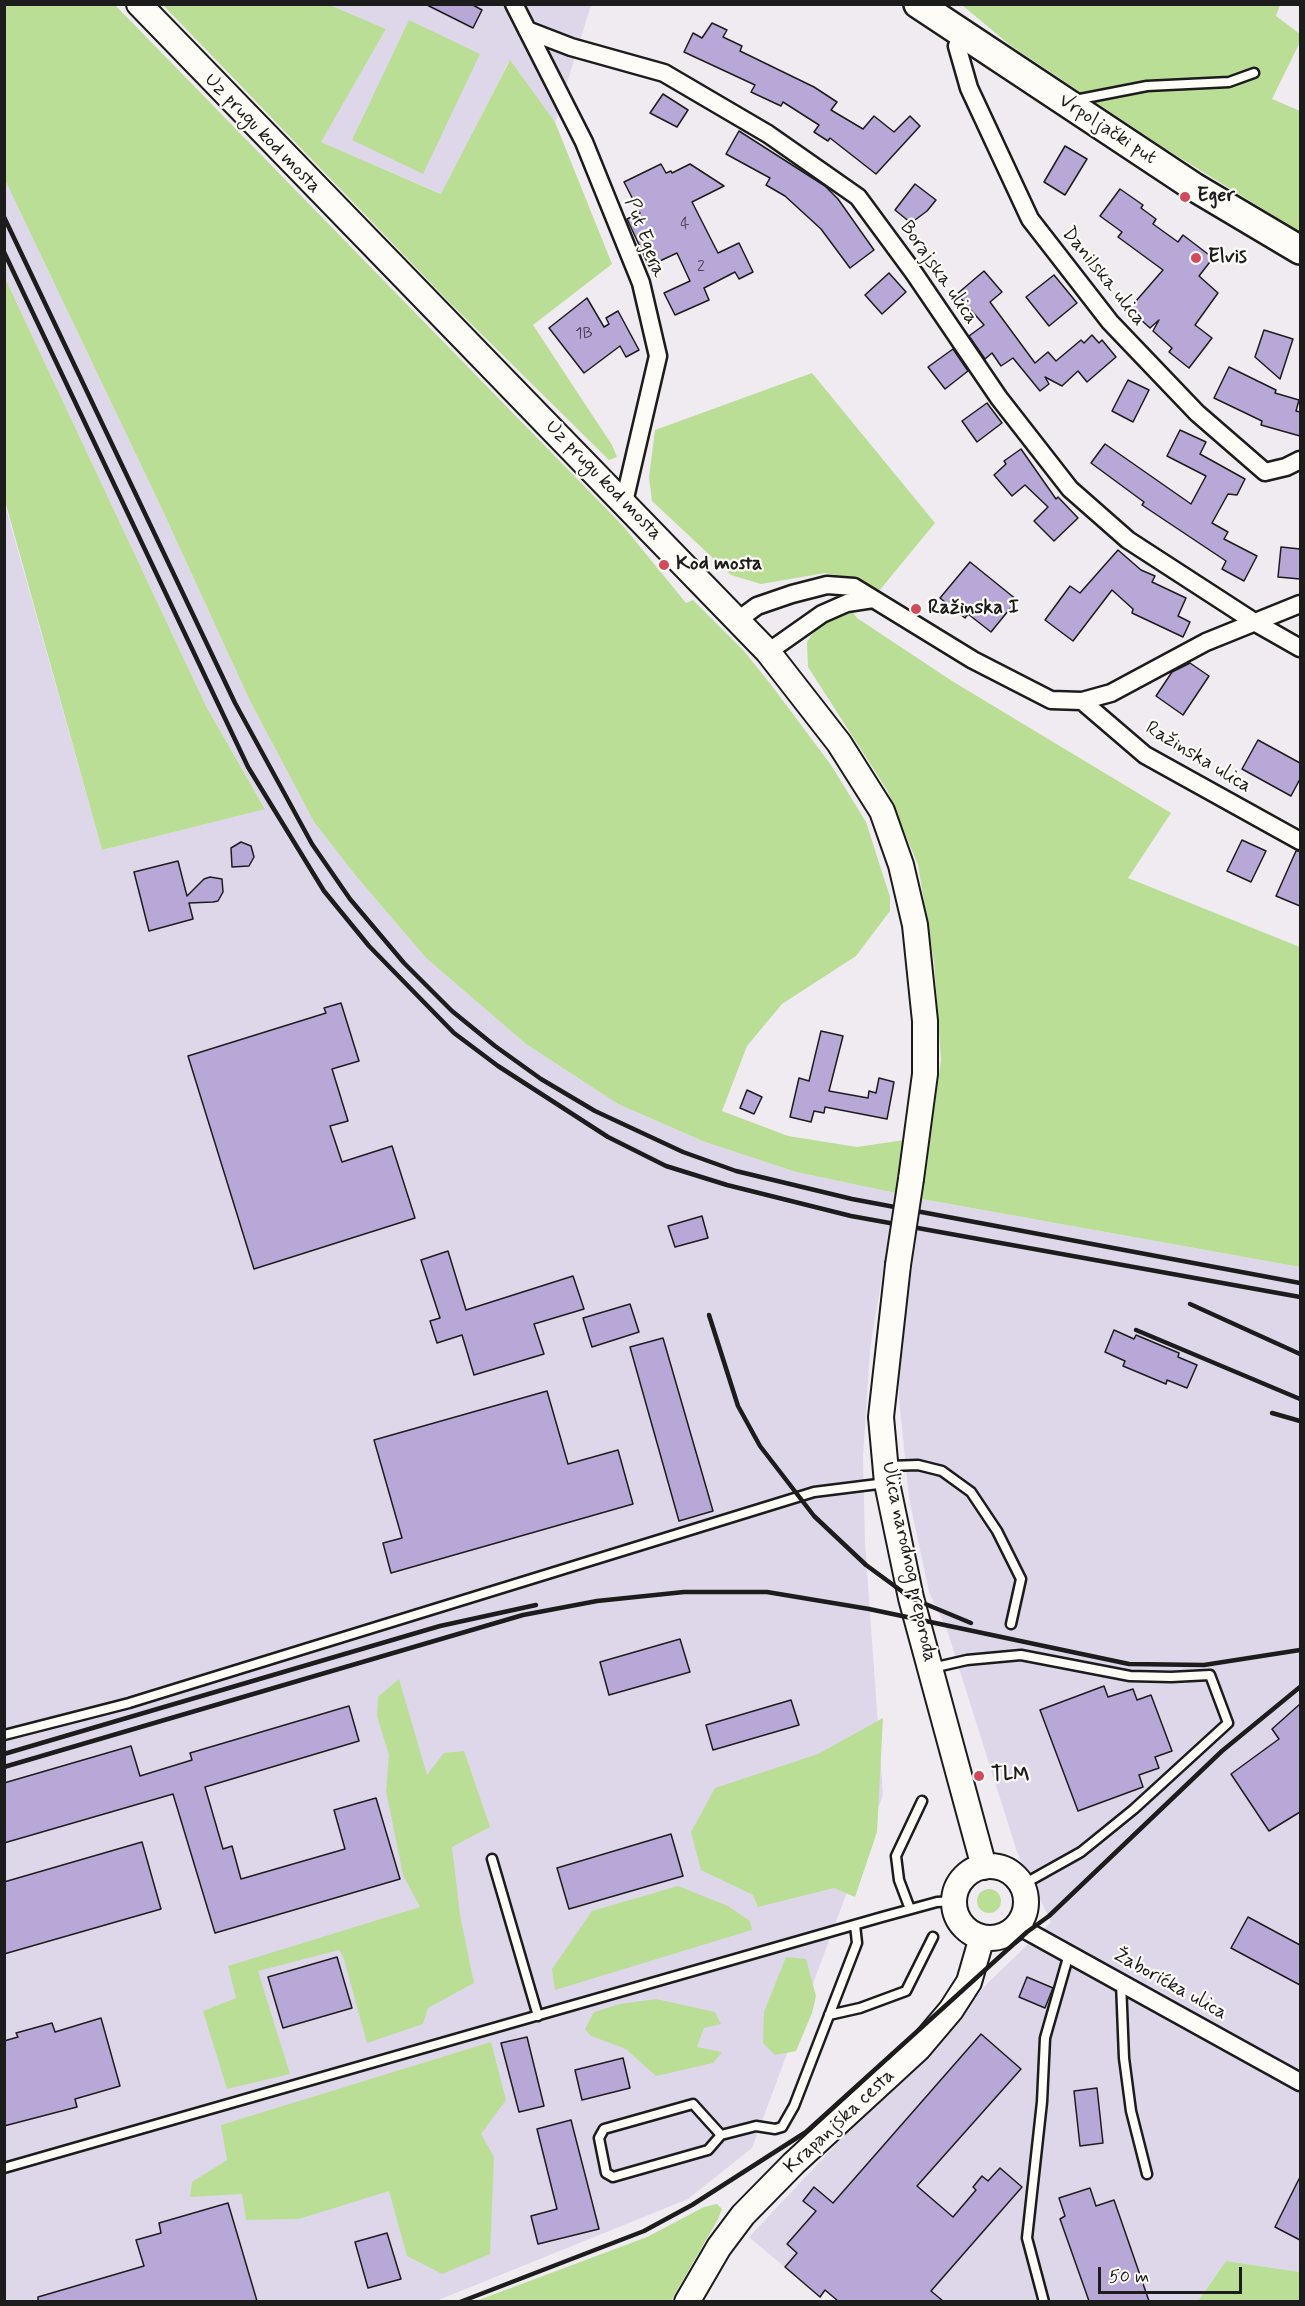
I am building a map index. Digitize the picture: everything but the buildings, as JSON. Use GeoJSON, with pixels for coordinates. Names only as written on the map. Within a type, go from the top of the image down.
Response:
{"type":"FeatureCollection","features":[{"type":"Feature","properties":{"kind":"main road","name":"Vrpoljački put"},"geometry":{"type":"LineString","coordinates":[[918,4],[1194,187],[1300,250]]}},
{"type":"Feature","properties":{"kind":"street","name":"Uz prugu kod mosta"},"geometry":{"type":"LineString","coordinates":[[139,4],[202,72],[738,620],[768,652],[839,743],[882,811],[901,865],[915,925],[925,1022],[925,1074],[911,1179]]}},
{"type":"Feature","properties":{"kind":"street","name":"Put Egera"},"geometry":{"type":"LineString","coordinates":[[514,4],[584,142],[640,283],[658,356],[624,502]]}},
{"type":"Feature","properties":{"kind":"street","name":"Borajska ulica"},"geometry":{"type":"LineString","coordinates":[[527,30],[571,47],[664,73],[768,134],[858,197],[914,273],[999,398],[1070,489],[1128,540],[1256,623],[1300,648]]}},
{"type":"Feature","properties":{"kind":"street","name":"Danilska ulica"},"geometry":{"type":"LineString","coordinates":[[962,34],[957,46],[969,88],[1030,219],[1110,322],[1197,413],[1265,472],[1286,467],[1300,460]]}},
{"type":"Feature","properties":{"kind":"street"},"geometry":{"type":"LineString","coordinates":[[738,620],[757,606],[827,585],[854,587],[973,660],[1051,700],[1082,701],[1111,693],[1206,642],[1300,604]]}},
{"type":"Feature","properties":{"kind":"street"},"geometry":{"type":"LineString","coordinates":[[768,652],[822,614],[847,603],[873,599]]}},
{"type":"Feature","properties":{"kind":"street","name":"Ražinska ulica"},"geometry":{"type":"LineString","coordinates":[[1082,701],[1145,755],[1300,841]]}},
{"type":"Feature","properties":{"kind":"street","name":"Ulica narodnog preporoda"},"geometry":{"type":"LineString","coordinates":[[911,1179],[898,1265],[881,1417],[886,1475],[911,1598],[984,1867]]}},
{"type":"Feature","properties":{"kind":"street"},"geometry":{"type":"LineString","coordinates":[[978,1868],[1001,1868],[1012,1873],[1022,1885],[1027,1904],[1018,1926],[997,1938],[982,1937],[964,1928],[957,1918],[955,1901],[963,1879],[978,1868]]}},
{"type":"Feature","properties":{"kind":"street","name":"Žaborićka ulica"},"geometry":{"type":"LineString","coordinates":[[1018,1926],[1300,2082]]}},
{"type":"Feature","properties":{"kind":"street","name":"Krapanjska cesta"},"geometry":{"type":"LineString","coordinates":[[687,2301],[719,2247],[742,2215],[918,2049],[951,2010],[969,1982],[982,1937]]}},
{"type":"Feature","properties":{"kind":"lane"},"geometry":{"type":"LineString","coordinates":[[1066,103],[1147,86],[1229,82],[1254,73]]}},
{"type":"Feature","properties":{"kind":"lane"},"geometry":{"type":"LineString","coordinates":[[4,1735],[129,1703],[814,1492],[918,1465],[942,1471],[971,1492],[997,1531],[1021,1579],[1011,1624]]}},
{"type":"Feature","properties":{"kind":"lane"},"geometry":{"type":"LineString","coordinates":[[931,1669],[967,1660],[1021,1655],[1130,1676],[1210,1675],[1228,1723],[1134,1809],[1081,1852],[1022,1885]]}},
{"type":"Feature","properties":{"kind":"lane"},"geometry":{"type":"LineString","coordinates":[[910,1910],[899,1880],[896,1856],[922,1801]]}},
{"type":"Feature","properties":{"kind":"lane"},"geometry":{"type":"LineString","coordinates":[[492,1859],[538,2016]]}},
{"type":"Feature","properties":{"kind":"lane"},"geometry":{"type":"LineString","coordinates":[[4,2168],[855,1925],[937,1902],[955,1901]]}},
{"type":"Feature","properties":{"kind":"lane"},"geometry":{"type":"LineString","coordinates":[[721,2135],[693,2104],[604,2129],[599,2138],[606,2173],[613,2177],[708,2151],[721,2135],[756,2126],[775,2129],[782,2127],[794,2106],[857,1942],[855,1925]]}},
{"type":"Feature","properties":{"kind":"lane"},"geometry":{"type":"LineString","coordinates":[[829,2015],[860,2008],[906,1991],[933,1937]]}},
{"type":"Feature","properties":{"kind":"lane"},"geometry":{"type":"LineString","coordinates":[[1044,2301],[1027,2238],[1042,2102],[1045,2038],[1069,1954]]}},
{"type":"Feature","properties":{"kind":"lane"},"geometry":{"type":"LineString","coordinates":[[1121,1982],[1124,2058],[1131,2111],[1147,2174]]}},
{"type":"Feature","properties":{"kind":"shaded area"},"geometry":{"type":"Polygon","coordinates":[[[330,5],[591,5],[555,122],[509,61],[442,194],[320,142],[386,29],[330,5]]]}},
{"type":"Feature","properties":{"kind":"shaded area"},"geometry":{"type":"Polygon","coordinates":[[[5,180],[161,507],[250,701],[314,822],[356,876],[426,958],[526,1044],[618,1104],[705,1142],[796,1172],[896,1193],[870,1349],[863,1457],[865,1543],[883,1795],[752,2148],[688,2199],[436,2301],[5,2301],[4,501],[102,850],[265,808],[206,706],[5,278],[5,180]]]}},
{"type":"Feature","properties":{"kind":"shaded area"},"geometry":{"type":"Polygon","coordinates":[[[922,1199],[1300,1267],[1300,2272],[1226,2261],[1198,2301],[838,2301],[825,2290],[820,2297],[749,2237],[990,1981],[1051,1922],[1017,1852],[947,1630],[929,1592],[909,1498],[899,1399],[899,1355],[922,1199]]]}},
{"type":"Feature","properties":{"kind":"green space"},"geometry":{"type":"Polygon","coordinates":[[[5,5],[115,5],[624,527],[686,603],[693,600],[744,651],[772,686],[831,765],[866,822],[890,897],[890,911],[856,956],[782,1004],[747,1046],[722,1111],[788,1136],[857,1147],[904,1140],[896,1193],[796,1172],[705,1142],[618,1104],[526,1044],[426,958],[356,876],[314,822],[250,701],[161,507],[5,180],[5,5]]]}},
{"type":"Feature","properties":{"kind":"green space"},"geometry":{"type":"Polygon","coordinates":[[[163,5],[330,5],[386,29],[321,142],[441,194],[510,60],[555,122],[612,264],[533,325],[612,445],[617,457],[609,460],[451,304],[163,5]]]}},
{"type":"Feature","properties":{"kind":"green space"},"geometry":{"type":"Polygon","coordinates":[[[962,5],[1280,5],[1276,16],[1300,34],[1300,42],[1272,99],[1300,111],[1300,232],[1161,146],[1010,45],[962,5]]]}},
{"type":"Feature","properties":{"kind":"green space"},"geometry":{"type":"Polygon","coordinates":[[[409,20],[480,54],[423,174],[352,140],[409,20]]]}},
{"type":"Feature","properties":{"kind":"green space"},"geometry":{"type":"Polygon","coordinates":[[[5,278],[206,706],[265,809],[102,850],[5,501],[5,278]]]}},
{"type":"Feature","properties":{"kind":"green space"},"geometry":{"type":"Polygon","coordinates":[[[812,373],[935,523],[879,591],[847,577],[825,573],[761,584],[731,575],[652,501],[649,477],[655,430],[812,373]]]}},
{"type":"Feature","properties":{"kind":"green space"},"geometry":{"type":"Polygon","coordinates":[[[851,610],[857,618],[952,681],[1171,813],[1128,878],[1300,947],[1300,1267],[922,1199],[941,1060],[934,962],[918,865],[887,790],[808,667],[807,642],[822,621],[851,610]]]}},
{"type":"Feature","properties":{"kind":"green space"},"geometry":{"type":"Polygon","coordinates":[[[399,1679],[427,1775],[444,1753],[464,1751],[490,1827],[452,1847],[460,1915],[474,1983],[428,2008],[423,2024],[367,2043],[343,1956],[339,1950],[258,1971],[290,2074],[227,2089],[203,2011],[236,1998],[228,1966],[420,1907],[403,1875],[386,1791],[389,1755],[377,1716],[378,1697],[399,1679]]]}},
{"type":"Feature","properties":{"kind":"green space"},"geometry":{"type":"Polygon","coordinates":[[[883,1718],[877,1832],[855,1897],[834,1888],[758,1907],[753,1895],[701,1870],[691,1832],[715,1788],[818,1754],[883,1718]]]}},
{"type":"Feature","properties":{"kind":"green space"},"geometry":{"type":"Polygon","coordinates":[[[678,1886],[728,1906],[750,1921],[752,1930],[555,1990],[552,1969],[592,1911],[678,1886]]]}},
{"type":"Feature","properties":{"kind":"green space"},"geometry":{"type":"Polygon","coordinates":[[[989,1889],[994,1890],[1000,1896],[1000,1906],[994,1912],[989,1913],[984,1912],[978,1906],[977,1901],[978,1896],[984,1890],[989,1889]]]}},
{"type":"Feature","properties":{"kind":"green space"},"geometry":{"type":"Polygon","coordinates":[[[786,1957],[806,1959],[816,1996],[812,2013],[796,2051],[775,2055],[763,2043],[764,2012],[786,1957]]]}},
{"type":"Feature","properties":{"kind":"green space"},"geometry":{"type":"Polygon","coordinates":[[[656,1999],[715,2012],[721,2024],[704,2028],[697,2047],[722,2052],[713,2063],[656,2076],[626,2049],[591,2036],[585,2029],[594,2012],[620,2004],[656,1999]]]}},
{"type":"Feature","properties":{"kind":"green space"},"geometry":{"type":"Polygon","coordinates":[[[491,2042],[506,2100],[481,2134],[494,2157],[490,2254],[442,2274],[407,2256],[389,2191],[299,2219],[246,2220],[242,2194],[190,2197],[192,2182],[227,2160],[221,2125],[491,2042]]]}},
{"type":"Feature","properties":{"kind":"green space"},"geometry":{"type":"Polygon","coordinates":[[[717,2204],[722,2209],[718,2219],[671,2301],[476,2301],[647,2237],[704,2207],[717,2204]]]}},
{"type":"Feature","properties":{"kind":"green space"},"geometry":{"type":"Polygon","coordinates":[[[1226,2261],[1300,2272],[1300,2301],[1198,2301],[1226,2261]]]}},
{"type":"Feature","properties":{"kind":"railway"},"geometry":{"type":"LineString","coordinates":[[4,217],[235,703],[312,844],[350,899],[404,963],[452,1011],[541,1079],[595,1111],[683,1152],[736,1171],[852,1199],[1300,1283]]}},
{"type":"Feature","properties":{"kind":"railway"},"geometry":{"type":"LineString","coordinates":[[4,252],[248,767],[324,891],[369,946],[454,1033],[498,1066],[608,1137],[666,1166],[727,1185],[851,1216],[1300,1297]]}},
{"type":"Feature","properties":{"kind":"railway"},"geometry":{"type":"LineString","coordinates":[[1190,1304],[1300,1354]]}},
{"type":"Feature","properties":{"kind":"railway"},"geometry":{"type":"LineString","coordinates":[[709,1315],[738,1406],[760,1446],[814,1516],[866,1565],[911,1598],[971,1623]]}},
{"type":"Feature","properties":{"kind":"railway"},"geometry":{"type":"LineString","coordinates":[[1136,1330],[1300,1399]]}},
{"type":"Feature","properties":{"kind":"railway"},"geometry":{"type":"LineString","coordinates":[[1272,1413],[1300,1421]]}},
{"type":"Feature","properties":{"kind":"railway"},"geometry":{"type":"LineString","coordinates":[[4,1767],[523,1615],[597,1601],[684,1592],[767,1592],[869,1609],[1129,1664],[1204,1665],[1300,1650]]}},
{"type":"Feature","properties":{"kind":"railway"},"geometry":{"type":"LineString","coordinates":[[4,1754],[440,1626],[536,1605]]}},
{"type":"Feature","properties":{"kind":"railway"},"geometry":{"type":"LineString","coordinates":[[460,2302],[644,2231],[692,2205],[806,2132],[1027,1932],[1049,1916],[1222,1751],[1300,1687]]}},
{"type":"Feature","properties":{"kind":"place","name":"Eger"},"geometry":{"type":"Point","coordinates":[1185,197]}},
{"type":"Feature","properties":{"kind":"place","name":"Elvis"},"geometry":{"type":"Point","coordinates":[1196,258]}},
{"type":"Feature","properties":{"kind":"place","name":"Kod mosta"},"geometry":{"type":"Point","coordinates":[664,565]}},
{"type":"Feature","properties":{"kind":"place","name":"Ražinska I"},"geometry":{"type":"Point","coordinates":[916,609]}},
{"type":"Feature","properties":{"kind":"place","name":"TLM"},"geometry":{"type":"Point","coordinates":[979,1776]}}]}
